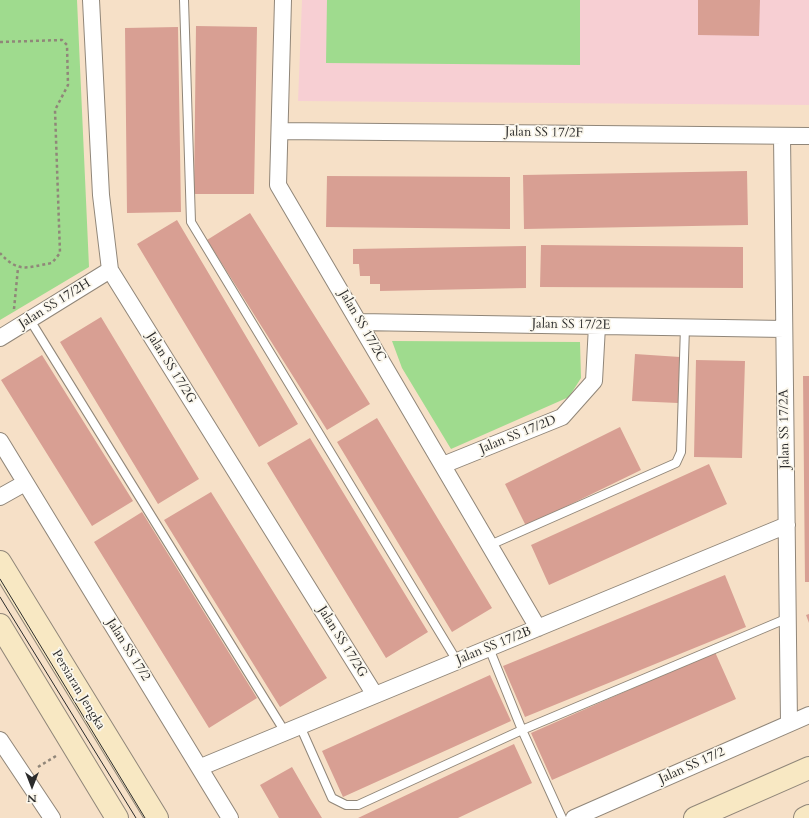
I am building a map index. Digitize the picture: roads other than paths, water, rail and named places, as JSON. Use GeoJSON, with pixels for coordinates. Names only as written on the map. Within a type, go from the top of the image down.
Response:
{"type":"FeatureCollection","features":[{"type":"Feature","properties":{"kind":"main road","name":"Persiaran Jengka"},"geometry":{"type":"LineString","coordinates":[[0,562],[157,818]]}},
{"type":"Feature","properties":{"kind":"main road"},"geometry":{"type":"LineString","coordinates":[[0,625],[117,818]]}},
{"type":"Feature","properties":{"kind":"main road"},"geometry":{"type":"LineString","coordinates":[[695,818],[809,768]]}},
{"type":"Feature","properties":{"kind":"main road"},"geometry":{"type":"LineString","coordinates":[[805,818],[809,816]]}},
{"type":"Feature","properties":{"kind":"street","name":"Jalan SS 17/2G"},"geometry":{"type":"LineString","coordinates":[[91,0],[101,195],[110,270],[375,695]]}},
{"type":"Feature","properties":{"kind":"street","name":"Jalan SS 17/2C"},"geometry":{"type":"LineString","coordinates":[[283,0],[278,185],[538,628]]}},
{"type":"Feature","properties":{"kind":"street","name":"Jalan SS 17/2F"},"geometry":{"type":"LineString","coordinates":[[280,131],[809,136]]}},
{"type":"Feature","properties":{"kind":"street","name":"Jalan SS 17/2A"},"geometry":{"type":"LineString","coordinates":[[782,136],[789,723]]}},
{"type":"Feature","properties":{"kind":"street","name":"Jalan SS 17/2H"},"geometry":{"type":"LineString","coordinates":[[0,338],[110,270]]}},
{"type":"Feature","properties":{"kind":"street","name":"Jalan SS 17/2E"},"geometry":{"type":"LineString","coordinates":[[359,322],[784,329]]}},
{"type":"Feature","properties":{"kind":"street","name":"Jalan SS 17/2D"},"geometry":{"type":"LineString","coordinates":[[443,465],[562,417],[594,381],[597,326]]}},
{"type":"Feature","properties":{"kind":"street","name":"Jalan SS 17/2"},"geometry":{"type":"LineString","coordinates":[[0,441],[201,767],[230,818]]}},
{"type":"Feature","properties":{"kind":"street"},"geometry":{"type":"LineString","coordinates":[[0,497],[25,482]]}},
{"type":"Feature","properties":{"kind":"street","name":"Jalan SS 17/2B"},"geometry":{"type":"LineString","coordinates":[[201,767],[787,525]]}},
{"type":"Feature","properties":{"kind":"street","name":"Jalan SS 17/2"},"geometry":{"type":"LineString","coordinates":[[574,818],[809,715]]}},
{"type":"Feature","properties":{"kind":"street"},"geometry":{"type":"LineString","coordinates":[[0,740],[52,818]]}},
{"type":"Feature","properties":{"kind":"street"},"geometry":{"type":"LineString","coordinates":[[0,767],[20,771]]}},
{"type":"Feature","properties":{"kind":"lane"},"geometry":{"type":"LineString","coordinates":[[184,0],[191,222],[457,661]]}},
{"type":"Feature","properties":{"kind":"lane"},"geometry":{"type":"LineString","coordinates":[[30,320],[285,732]]}},
{"type":"Feature","properties":{"kind":"lane"},"geometry":{"type":"LineString","coordinates":[[490,545],[676,463],[682,452],[685,327]]}},
{"type":"Feature","properties":{"kind":"lane"},"geometry":{"type":"LineString","coordinates":[[300,726],[332,798],[346,805],[358,805],[522,730],[788,618]]}},
{"type":"Feature","properties":{"kind":"lane"},"geometry":{"type":"LineString","coordinates":[[490,648],[522,730],[562,818]]}},
{"type":"Feature","properties":{"kind":"tram line"},"geometry":{"type":"LineString","coordinates":[[0,579],[145,818]]}},
{"type":"Feature","properties":{"kind":"tram line"},"geometry":{"type":"LineString","coordinates":[[0,597],[136,818]]}}]}
